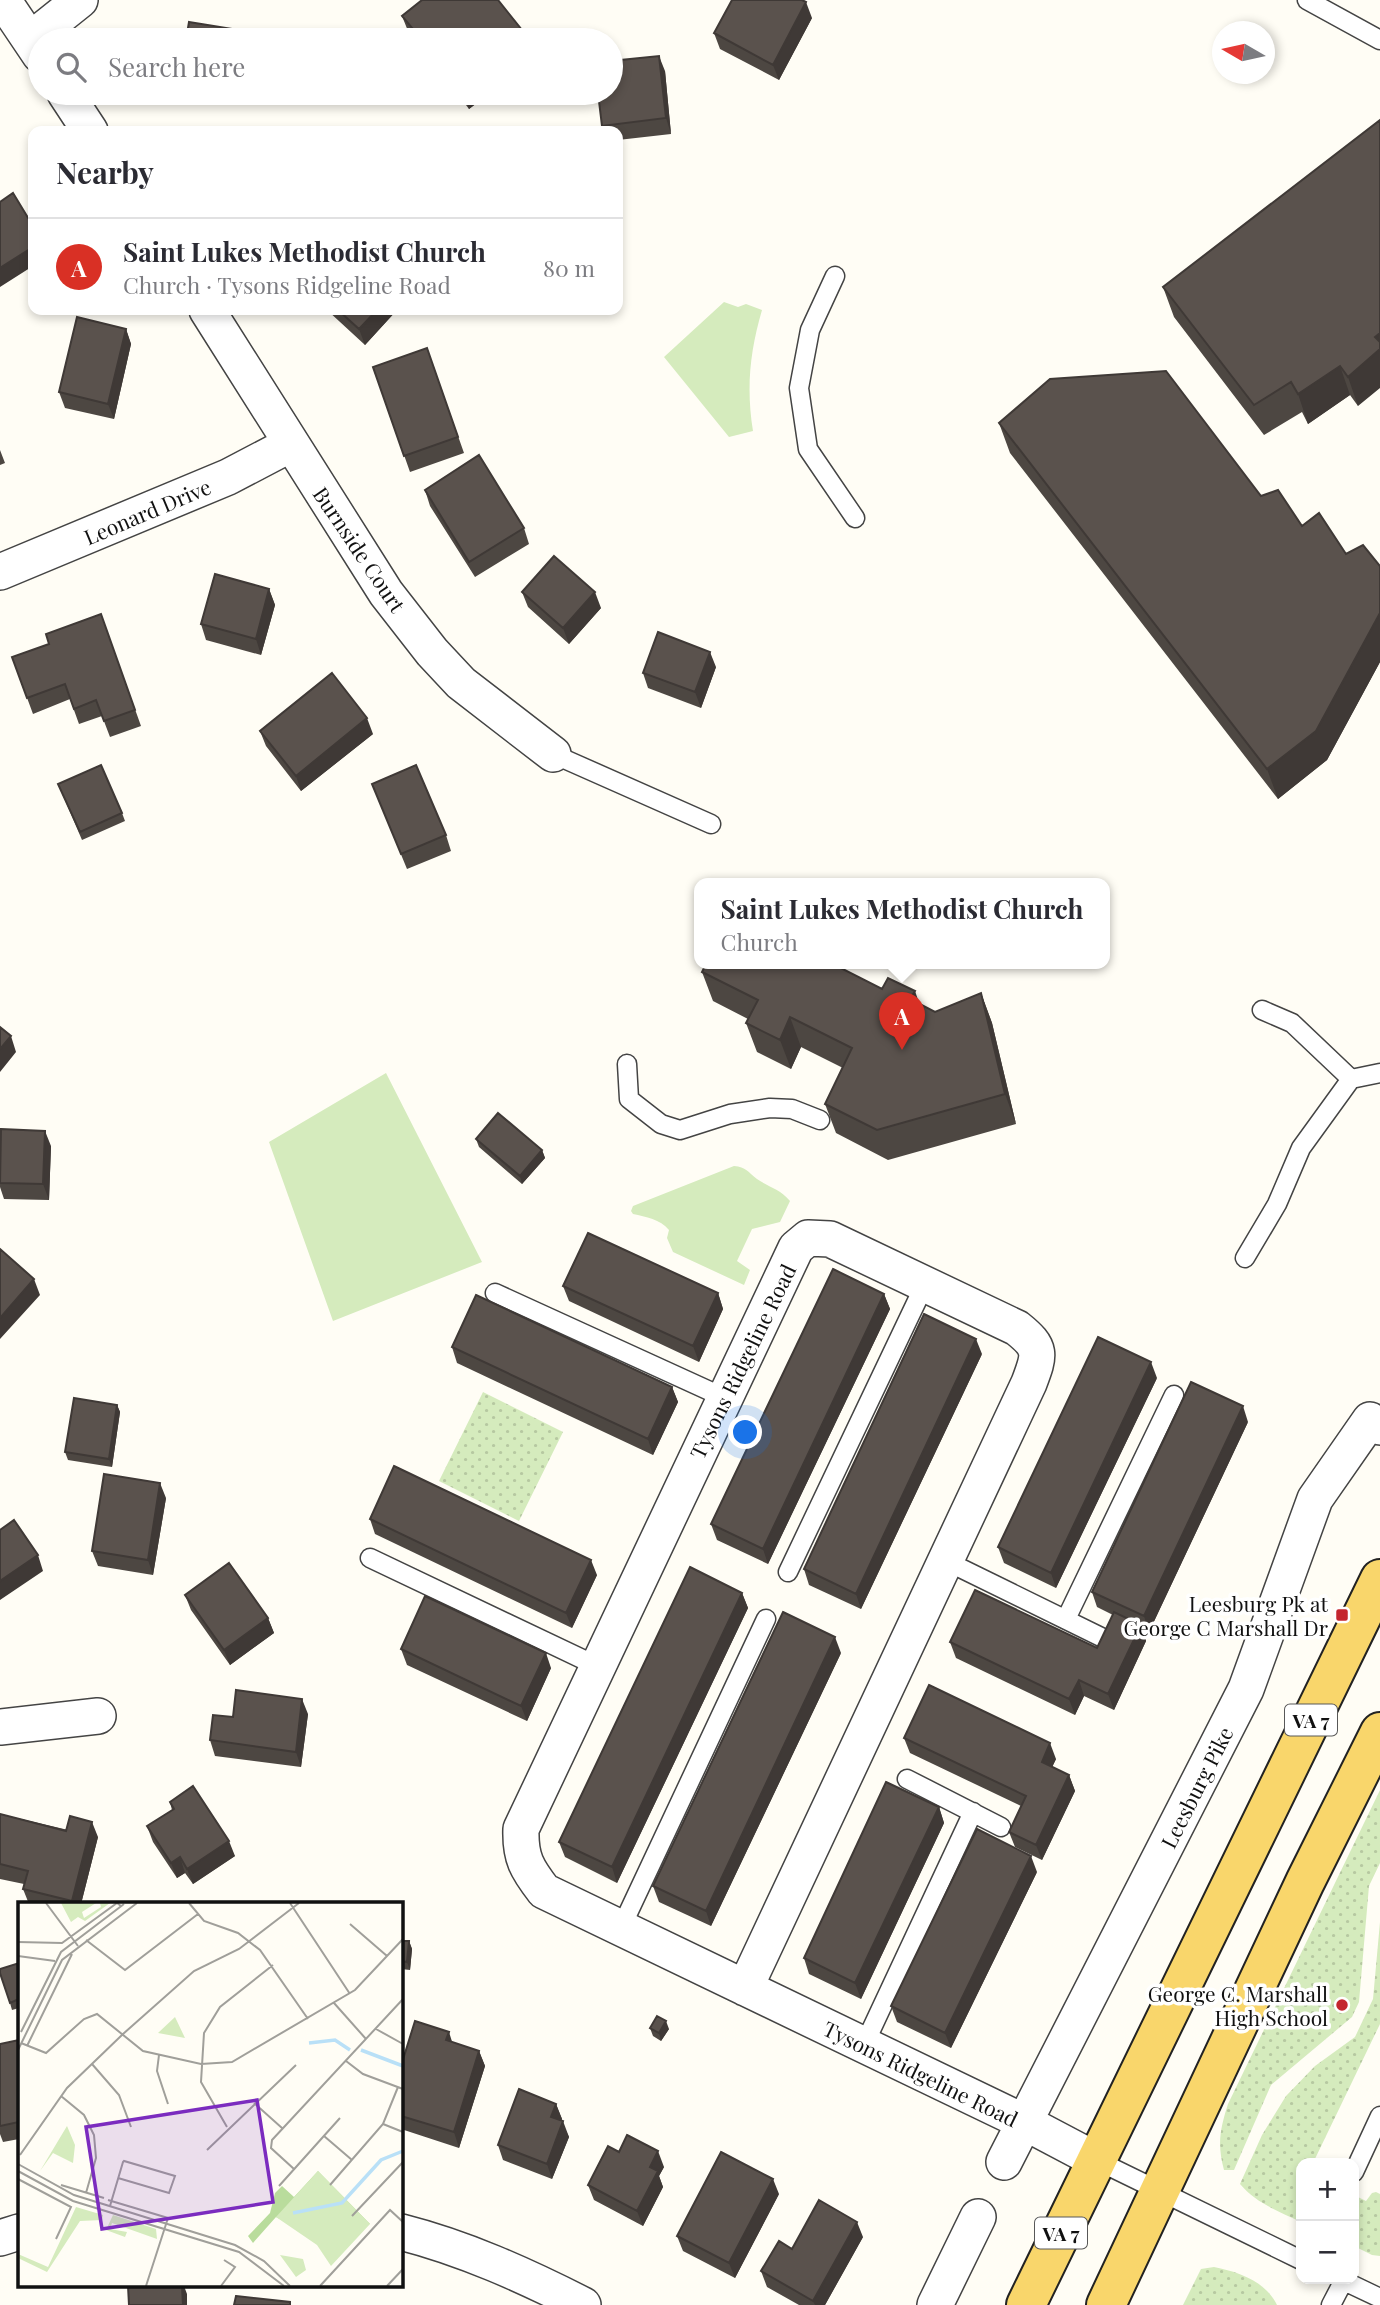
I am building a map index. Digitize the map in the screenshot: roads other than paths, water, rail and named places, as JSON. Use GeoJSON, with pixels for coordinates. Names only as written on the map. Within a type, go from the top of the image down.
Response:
{"type":"FeatureCollection","features":[{"type":"Feature","properties":{"kind":"main road","name":"VA 7"},"geometry":{"type":"LineString","coordinates":[[1026,2305],[1380,1579]]}},
{"type":"Feature","properties":{"kind":"main road"},"geometry":{"type":"LineString","coordinates":[[1106,2305],[1305,1882],[1380,1732]]}},
{"type":"Feature","properties":{"kind":"street"},"geometry":{"type":"LineString","coordinates":[[4,0],[28,37]]}},
{"type":"Feature","properties":{"kind":"street"},"geometry":{"type":"LineString","coordinates":[[54,28],[80,0]]}},
{"type":"Feature","properties":{"kind":"street"},"geometry":{"type":"LineString","coordinates":[[73,105],[87,126]]}},
{"type":"Feature","properties":{"kind":"street","name":"Burnside Court"},"geometry":{"type":"LineString","coordinates":[[210,315],[386,593],[432,652],[461,683],[553,754]]}},
{"type":"Feature","properties":{"kind":"street","name":"Leonard Drive"},"geometry":{"type":"LineString","coordinates":[[0,572],[228,477],[291,444]]}},
{"type":"Feature","properties":{"kind":"street","name":"Tysons Ridgeline Road"},"geometry":{"type":"LineString","coordinates":[[745,1988],[1030,1383],[1037,1353],[1034,1342],[1017,1328],[830,1239],[808,1238],[796,1248],[521,1829],[520,1843],[527,1869],[544,1891],[745,1988],[1024,2122],[1096,2160]]}},
{"type":"Feature","properties":{"kind":"street","name":"Leesburg Pike"},"geometry":{"type":"LineString","coordinates":[[1004,2162],[1246,1689],[1315,1499],[1370,1420],[1380,1427]]}},
{"type":"Feature","properties":{"kind":"street"},"geometry":{"type":"LineString","coordinates":[[0,1727],[98,1716]]}},
{"type":"Feature","properties":{"kind":"street"},"geometry":{"type":"LineString","coordinates":[[935,2305],[978,2217]]}},
{"type":"Feature","properties":{"kind":"street"},"geometry":{"type":"LineString","coordinates":[[0,2238],[18,2232]]}},
{"type":"Feature","properties":{"kind":"street"},"geometry":{"type":"LineString","coordinates":[[402,2232],[430,2239],[523,2275],[583,2305]]}},
{"type":"Feature","properties":{"kind":"lane"},"geometry":{"type":"LineString","coordinates":[[1307,0],[1380,40]]}},
{"type":"Feature","properties":{"kind":"lane"},"geometry":{"type":"LineString","coordinates":[[835,276],[810,330],[799,388],[808,449],[855,518]]}},
{"type":"Feature","properties":{"kind":"lane"},"geometry":{"type":"LineString","coordinates":[[553,754],[711,824]]}},
{"type":"Feature","properties":{"kind":"lane"},"geometry":{"type":"LineString","coordinates":[[1262,1010],[1292,1023],[1351,1079]]}},
{"type":"Feature","properties":{"kind":"lane"},"geometry":{"type":"LineString","coordinates":[[627,1064],[629,1099],[661,1124],[680,1130],[730,1114],[770,1108],[792,1108],[820,1120]]}},
{"type":"Feature","properties":{"kind":"lane"},"geometry":{"type":"LineString","coordinates":[[1245,1258],[1277,1204],[1301,1148],[1351,1079],[1380,1073]]}},
{"type":"Feature","properties":{"kind":"lane"},"geometry":{"type":"LineString","coordinates":[[788,1572],[925,1284]]}},
{"type":"Feature","properties":{"kind":"lane"},"geometry":{"type":"LineString","coordinates":[[495,1293],[725,1398]]}},
{"type":"Feature","properties":{"kind":"lane"},"geometry":{"type":"LineString","coordinates":[[1066,1619],[1174,1395]]}},
{"type":"Feature","properties":{"kind":"lane"},"geometry":{"type":"LineString","coordinates":[[370,1558],[597,1666]]}},
{"type":"Feature","properties":{"kind":"lane"},"geometry":{"type":"LineString","coordinates":[[946,1561],[1103,1637]]}},
{"type":"Feature","properties":{"kind":"lane"},"geometry":{"type":"LineString","coordinates":[[621,1928],[766,1619]]}},
{"type":"Feature","properties":{"kind":"lane"},"geometry":{"type":"LineString","coordinates":[[907,1779],[1001,1827]]}},
{"type":"Feature","properties":{"kind":"lane"},"geometry":{"type":"LineString","coordinates":[[864,2045],[973,1812]]}},
{"type":"Feature","properties":{"kind":"lane"},"geometry":{"type":"LineString","coordinates":[[1359,2161],[1380,2116]]}},
{"type":"Feature","properties":{"kind":"lane"},"geometry":{"type":"LineString","coordinates":[[1096,2160],[1296,2258]]}},
{"type":"Feature","properties":{"kind":"lane"},"geometry":{"type":"LineString","coordinates":[[1331,2305],[1340,2284]]}},
{"type":"Feature","properties":{"kind":"lane"},"geometry":{"type":"LineString","coordinates":[[1350,2284],[1380,2298]]}},
{"type":"Feature","properties":{"kind":"place","name":"Saint Lukes Methodist Church"},"geometry":{"type":"Point","coordinates":[902,1050]}},
{"type":"Feature","properties":{"kind":"place","name":"Leesburg Pk at George C Marshall Dr"},"geometry":{"type":"Point","coordinates":[1342,1615]}},
{"type":"Feature","properties":{"kind":"place","name":"George C. Marshall High School"},"geometry":{"type":"Point","coordinates":[1342,2005]}}]}
